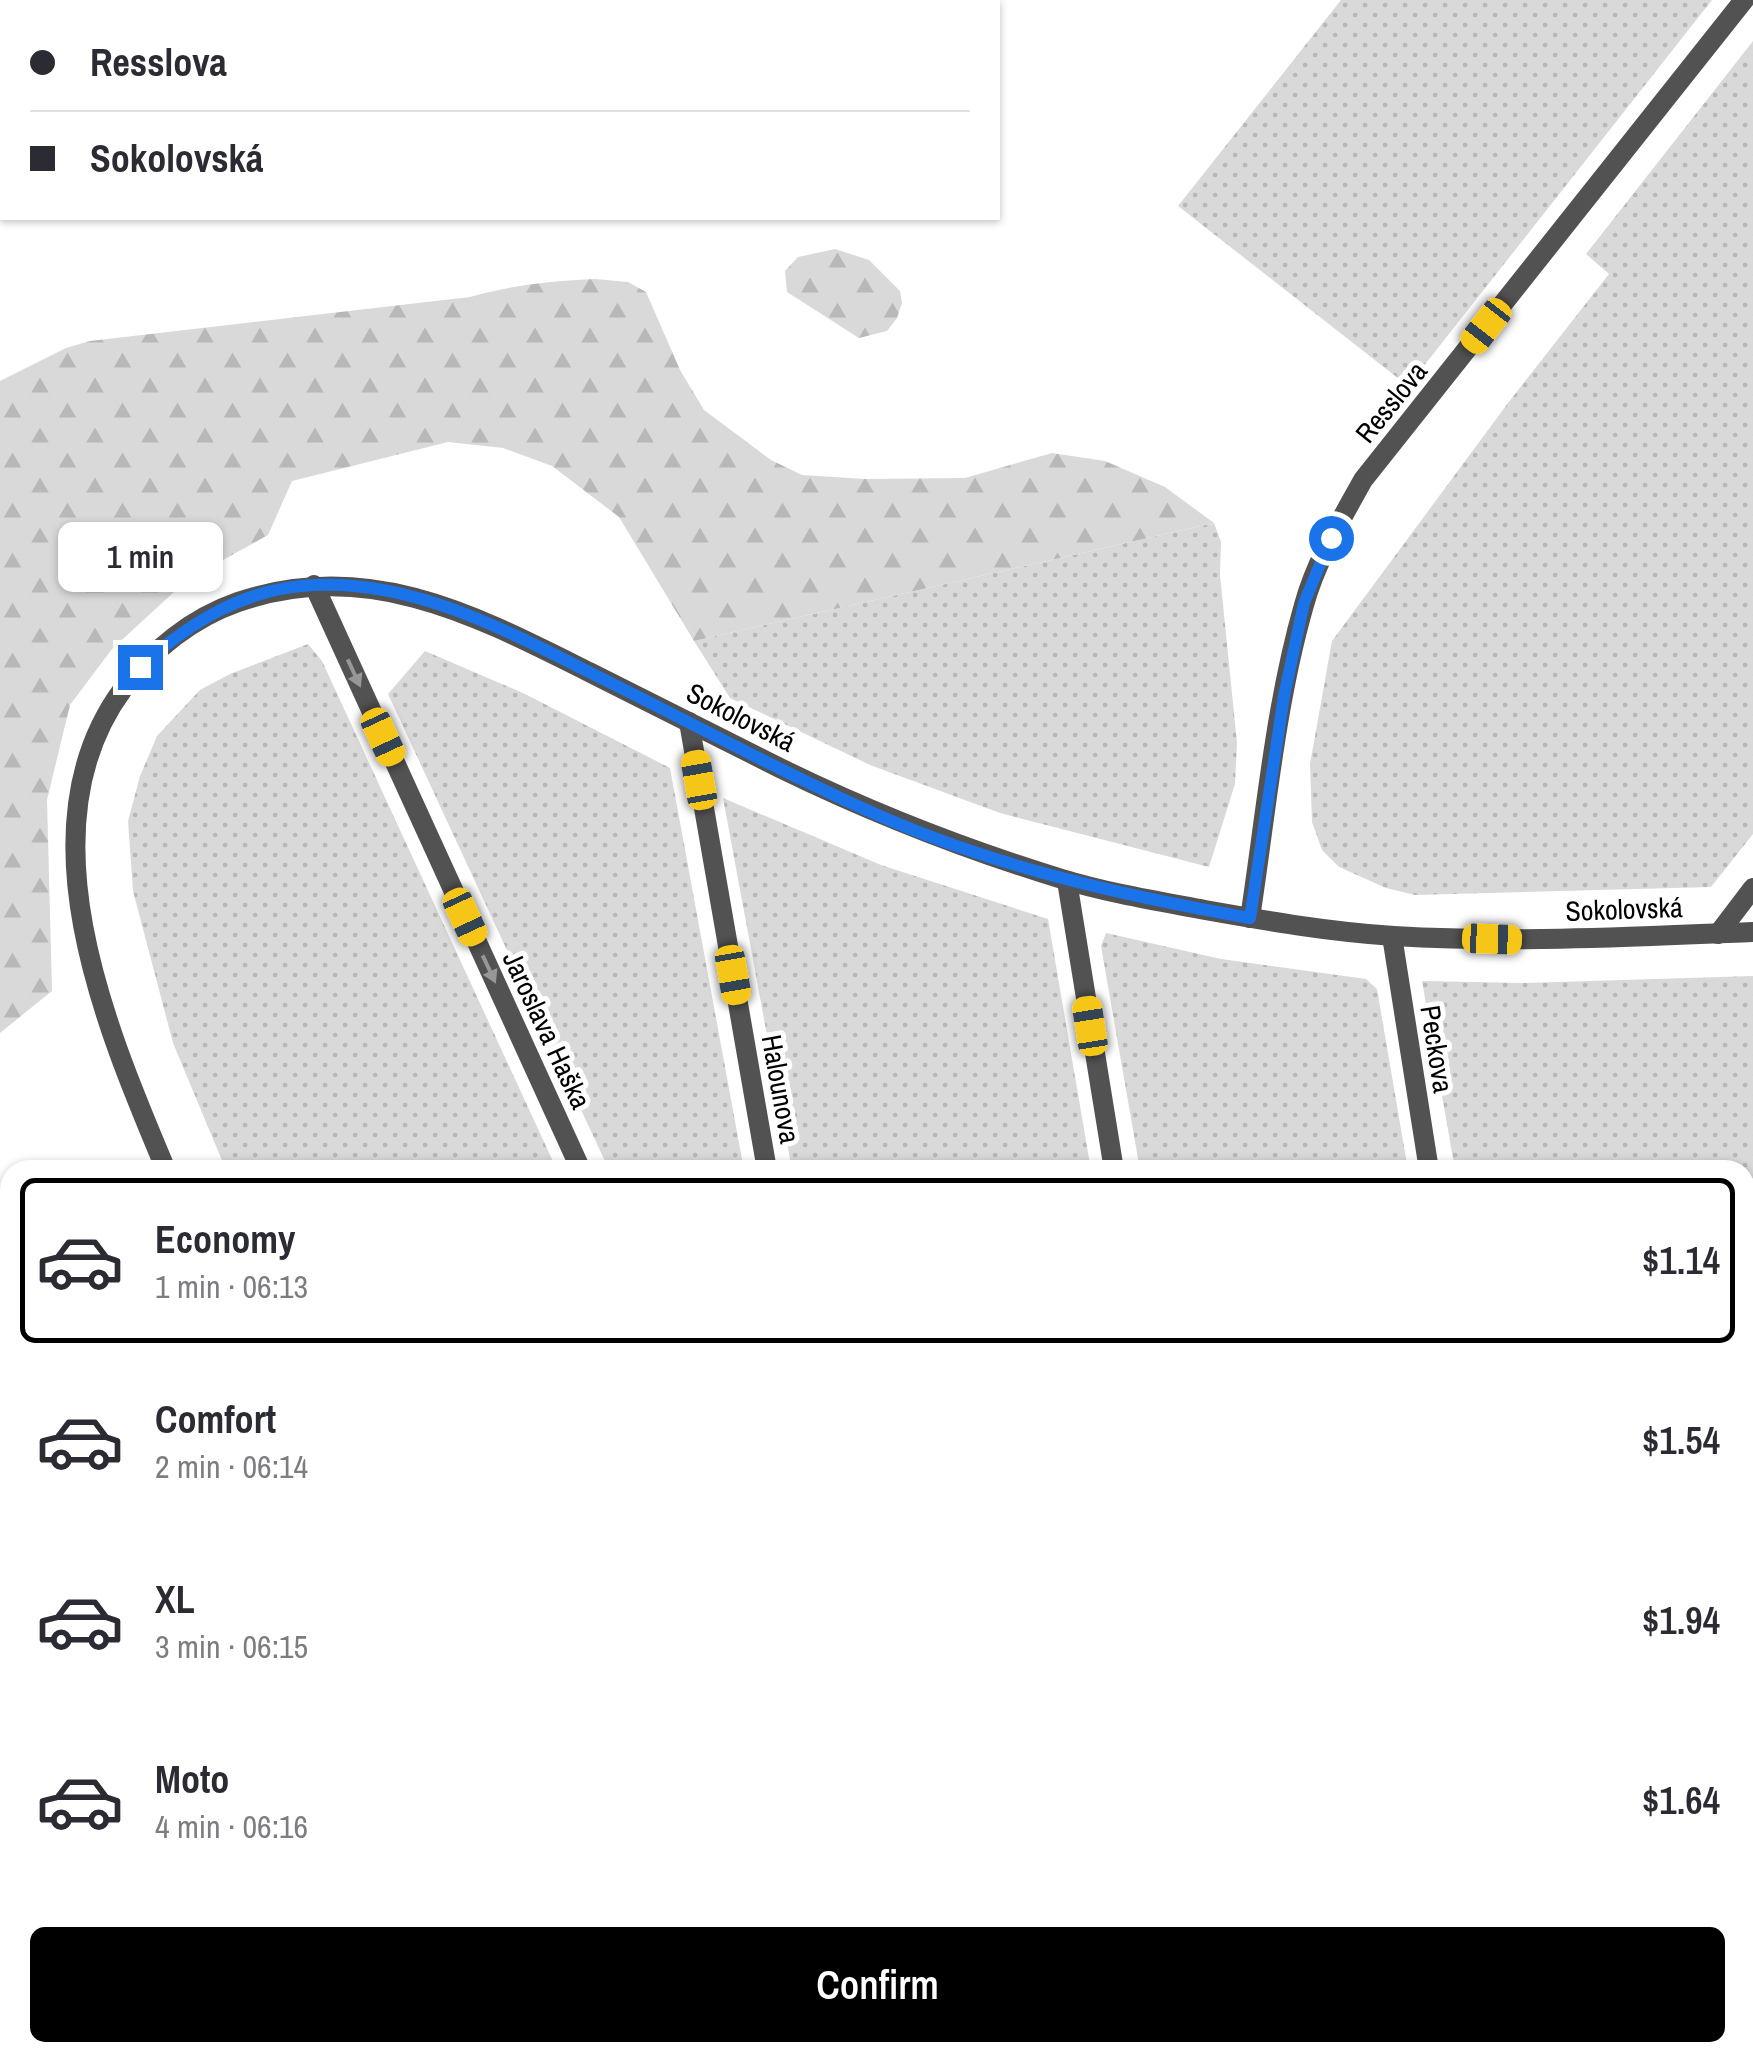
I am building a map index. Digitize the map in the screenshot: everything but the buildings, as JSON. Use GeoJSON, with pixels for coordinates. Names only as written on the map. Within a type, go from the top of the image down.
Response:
{"type":"FeatureCollection","features":[{"type":"Feature","properties":{"kind":"street","name":"Resslova"},"geometry":{"type":"LineString","coordinates":[[1250,918],[1284,696],[1304,603],[1331,538],[1363,480],[1744,0]]}},
{"type":"Feature","properties":{"kind":"street","name":"Sokolovská"},"geometry":{"type":"LineString","coordinates":[[162,1160],[108,1019],[79,904],[76,849],[86,766],[98,732],[118,695],[140,667],[173,638],[215,610],[270,591],[314,585],[402,594],[494,624],[873,813],[1067,881],[1250,918],[1392,936],[1525,940],[1753,932]]}},
{"type":"Feature","properties":{"kind":"street","name":"Jaroslava Haška"},"geometry":{"type":"LineString","coordinates":[[314,585],[576,1160]]}},
{"type":"Feature","properties":{"kind":"street","name":"Halounova"},"geometry":{"type":"LineString","coordinates":[[689,722],[765,1160]]}},
{"type":"Feature","properties":{"kind":"street"},"geometry":{"type":"LineString","coordinates":[[1067,881],[1112,1160]]}},
{"type":"Feature","properties":{"kind":"street"},"geometry":{"type":"LineString","coordinates":[[1718,934],[1753,888]]}},
{"type":"Feature","properties":{"kind":"street","name":"Peckova"},"geometry":{"type":"LineString","coordinates":[[1392,936],[1427,1160]]}},
{"type":"Feature","properties":{"kind":"green space"},"geometry":{"type":"Polygon","coordinates":[[[1341,0],[1712,0],[1408,386],[1178,206],[1341,0]]]}},
{"type":"Feature","properties":{"kind":"green space"},"geometry":{"type":"Polygon","coordinates":[[[1753,41],[1753,834],[1711,887],[1415,895],[1386,888],[1339,867],[1322,850],[1312,822],[1310,764],[1332,641],[1609,274],[1586,254],[1753,41]]]}},
{"type":"Feature","properties":{"kind":"green space"},"geometry":{"type":"Polygon","coordinates":[[[835,249],[869,260],[900,291],[902,303],[887,331],[859,338],[787,292],[785,271],[798,257],[835,249]]]}},
{"type":"Feature","properties":{"kind":"green space"},"geometry":{"type":"Polygon","coordinates":[[[595,279],[628,282],[646,292],[680,370],[704,410],[771,460],[802,475],[965,478],[1052,453],[1105,461],[1165,487],[1214,523],[694,641],[619,517],[552,466],[503,448],[448,442],[292,481],[268,535],[187,580],[112,649],[70,705],[47,800],[52,991],[0,1033],[0,381],[66,348],[90,341],[595,279]]]}},
{"type":"Feature","properties":{"kind":"green space"},"geometry":{"type":"Polygon","coordinates":[[[1214,523],[1221,542],[1220,575],[1237,743],[1235,784],[1209,867],[1000,813],[870,765],[730,698],[694,641],[1214,523]]]}},
{"type":"Feature","properties":{"kind":"green space"},"geometry":{"type":"Polygon","coordinates":[[[308,644],[322,661],[552,1160],[222,1160],[173,1043],[133,891],[128,821],[140,776],[157,736],[200,690],[308,644]]]}},
{"type":"Feature","properties":{"kind":"green space"},"geometry":{"type":"Polygon","coordinates":[[[425,651],[523,693],[670,768],[742,1160],[604,1160],[388,694],[425,651]]]}},
{"type":"Feature","properties":{"kind":"green space"},"geometry":{"type":"Polygon","coordinates":[[[723,798],[881,865],[1048,919],[1089,1160],[790,1160],[723,798]]]}},
{"type":"Feature","properties":{"kind":"green space"},"geometry":{"type":"Polygon","coordinates":[[[1106,933],[1221,959],[1366,979],[1377,989],[1406,1160],[1138,1160],[1101,946],[1106,933]]]}},
{"type":"Feature","properties":{"kind":"green space"},"geometry":{"type":"Polygon","coordinates":[[[1753,976],[1753,1160],[1453,1160],[1422,981],[1524,983],[1753,976]]]}},
{"type":"Feature","properties":{"kind":"route"},"geometry":{"type":"LineString","coordinates":[[140,667],[173,638],[215,610],[270,591],[314,585],[354,586],[402,594],[494,624],[873,813],[1067,881],[1250,918],[1284,696],[1304,603],[1331,538]]}}]}
